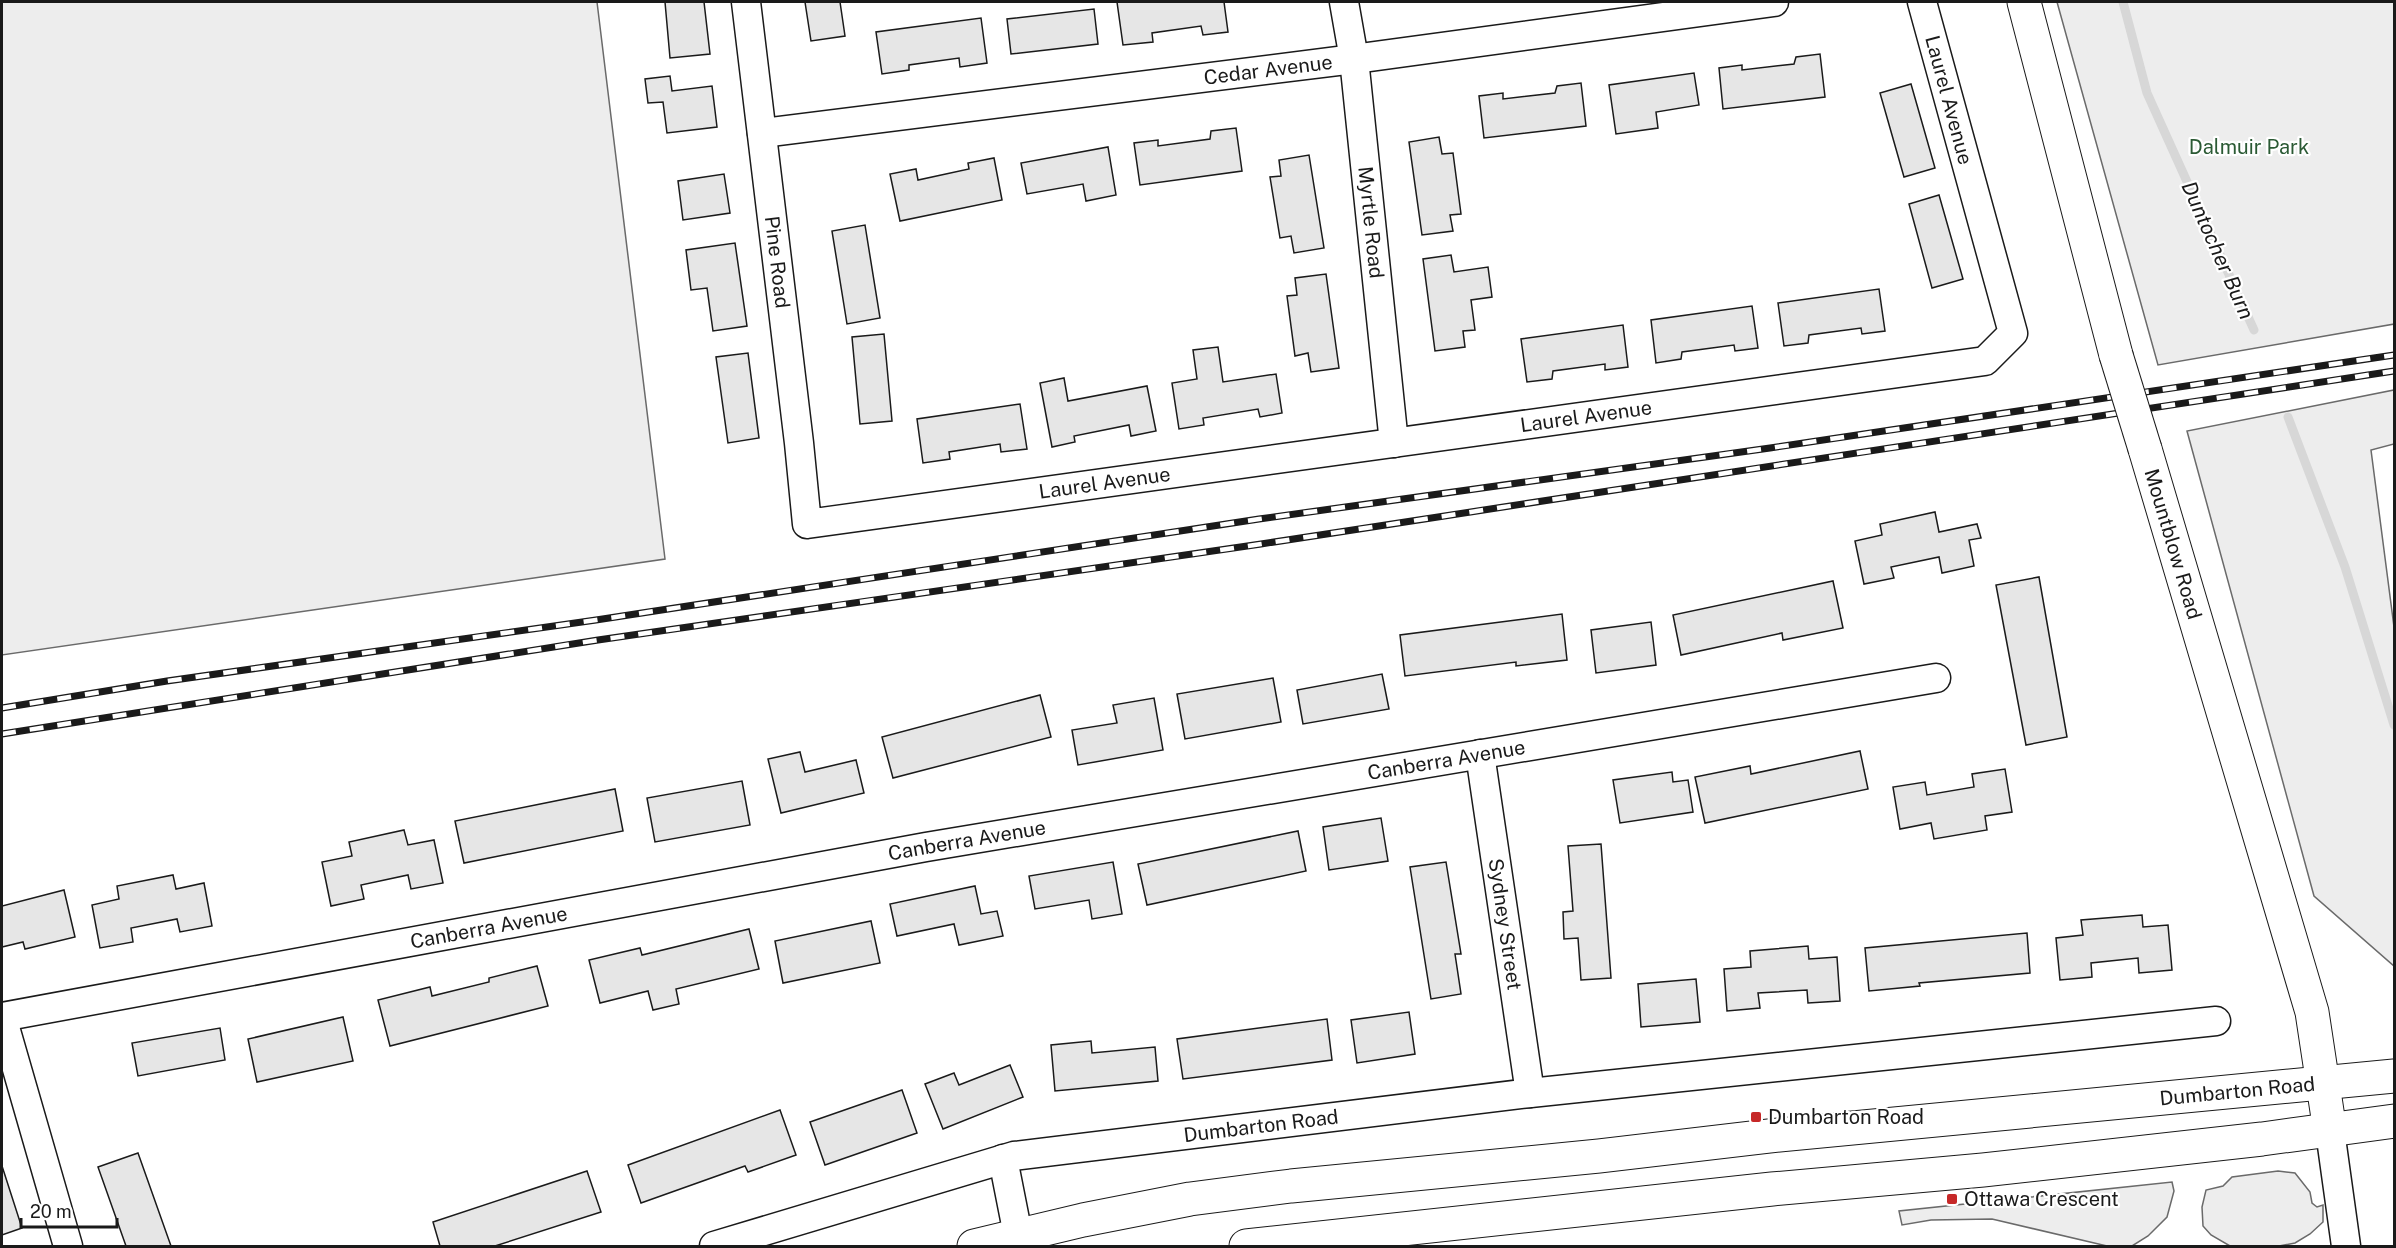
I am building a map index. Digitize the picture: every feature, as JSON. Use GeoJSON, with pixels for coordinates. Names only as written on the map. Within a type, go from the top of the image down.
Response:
{"type":"FeatureCollection","features":[{"type":"Feature","properties":{"kind":"main road","name":"Mountblow Road"},"geometry":{"type":"LineString","coordinates":[[2024,2],[2116,355],[2312,1012],[2330,1131]]}},
{"type":"Feature","properties":{"kind":"main road","name":"Dumbarton Road"},"geometry":{"type":"LineString","coordinates":[[974,1246],[1083,1220],[1190,1199],[1291,1186],[1599,1156],[1769,1136],[2394,1076]]}},
{"type":"Feature","properties":{"kind":"main road"},"geometry":{"type":"LineString","coordinates":[[1246,1246],[1772,1189],[1994,1169],[2330,1131],[2394,1121]]}},
{"type":"Feature","properties":{"kind":"street","name":"Pine Road"},"geometry":{"type":"LineString","coordinates":[[746,2],[798,431],[807,524]]}},
{"type":"Feature","properties":{"kind":"street","name":"Myrtle Road"},"geometry":{"type":"LineString","coordinates":[[1344,2],[1354,59],[1394,443]]}},
{"type":"Feature","properties":{"kind":"street","name":"Cedar Avenue"},"geometry":{"type":"LineString","coordinates":[[762,134],[1354,59],[1774,2]]}},
{"type":"Feature","properties":{"kind":"street","name":"Laurel Avenue"},"geometry":{"type":"LineString","coordinates":[[807,524],[1985,361],[2013,333],[1922,2]]}},
{"type":"Feature","properties":{"kind":"street","name":"Canberra Avenue"},"geometry":{"type":"LineString","coordinates":[[2,1017],[926,847],[1936,678]]}},
{"type":"Feature","properties":{"kind":"street","name":"Sydney Street"},"geometry":{"type":"LineString","coordinates":[[1480,754],[1530,1093]]}},
{"type":"Feature","properties":{"kind":"street"},"geometry":{"type":"LineString","coordinates":[[2,1017],[68,1246]]}},
{"type":"Feature","properties":{"kind":"street","name":"Dumbarton Road"},"geometry":{"type":"LineString","coordinates":[[714,1246],[1003,1159],[1046,1152],[1530,1093],[2216,1021]]}},
{"type":"Feature","properties":{"kind":"street"},"geometry":{"type":"LineString","coordinates":[[2330,1131],[2346,1246]]}},
{"type":"Feature","properties":{"kind":"street"},"geometry":{"type":"LineString","coordinates":[[1003,1159],[1018,1235]]}},
{"type":"Feature","properties":{"kind":"shaded area"},"geometry":{"type":"Polygon","coordinates":[[[2,2],[597,2],[665,559],[2,655],[2,2]]]}},
{"type":"Feature","properties":{"kind":"shaded area","name":"Dalmuir Park"},"geometry":{"type":"Polygon","coordinates":[[[2057,2],[2394,2],[2394,324],[2158,365],[2057,2]]]}},
{"type":"Feature","properties":{"kind":"shaded area"},"geometry":{"type":"Polygon","coordinates":[[[2394,390],[2394,444],[2371,450],[2394,627],[2394,966],[2314,896],[2187,431],[2394,390]]]}},
{"type":"Feature","properties":{"kind":"shaded area"},"geometry":{"type":"Polygon","coordinates":[[[2278,1171],[2295,1173],[2310,1192],[2312,1203],[2317,1207],[2323,1205],[2323,1222],[2310,1234],[2295,1243],[2279,1246],[2230,1246],[2211,1235],[2203,1226],[2202,1207],[2206,1190],[2223,1186],[2232,1177],[2278,1171]]]}},
{"type":"Feature","properties":{"kind":"shaded area"},"geometry":{"type":"Polygon","coordinates":[[[2172,1182],[2174,1191],[2167,1217],[2148,1236],[2132,1246],[2107,1246],[1992,1219],[1931,1220],[1902,1225],[1899,1211],[2172,1182]]]}},
{"type":"Feature","properties":{"kind":"building"},"geometry":{"type":"Polygon","coordinates":[[[665,2],[704,2],[710,54],[670,58],[665,2]]]}},
{"type":"Feature","properties":{"kind":"building"},"geometry":{"type":"Polygon","coordinates":[[[805,2],[840,2],[845,36],[811,41],[805,2]]]}},
{"type":"Feature","properties":{"kind":"building"},"geometry":{"type":"Polygon","coordinates":[[[1117,2],[1224,2],[1228,32],[1203,35],[1201,26],[1152,33],[1153,42],[1123,45],[1117,2]]]}},
{"type":"Feature","properties":{"kind":"building"},"geometry":{"type":"Polygon","coordinates":[[[1094,9],[1098,44],[1011,54],[1007,19],[1094,9]]]}},
{"type":"Feature","properties":{"kind":"building"},"geometry":{"type":"Polygon","coordinates":[[[981,18],[987,63],[960,67],[959,58],[909,65],[909,70],[882,74],[876,32],[981,18]]]}},
{"type":"Feature","properties":{"kind":"building"},"geometry":{"type":"Polygon","coordinates":[[[1820,54],[1825,97],[1723,109],[1719,68],[1742,65],[1742,70],[1794,64],[1796,57],[1820,54]]]}},
{"type":"Feature","properties":{"kind":"building"},"geometry":{"type":"Polygon","coordinates":[[[1694,73],[1699,105],[1656,112],[1658,128],[1616,134],[1609,85],[1694,73]]]}},
{"type":"Feature","properties":{"kind":"building"},"geometry":{"type":"Polygon","coordinates":[[[670,76],[672,91],[712,86],[717,127],[667,133],[663,102],[648,103],[645,79],[670,76]]]}},
{"type":"Feature","properties":{"kind":"building"},"geometry":{"type":"Polygon","coordinates":[[[1581,83],[1586,126],[1484,138],[1479,96],[1503,93],[1503,99],[1555,93],[1557,86],[1581,83]]]}},
{"type":"Feature","properties":{"kind":"building"},"geometry":{"type":"Polygon","coordinates":[[[1911,84],[1935,168],[1904,177],[1880,93],[1911,84]]]}},
{"type":"Feature","properties":{"kind":"building"},"geometry":{"type":"Polygon","coordinates":[[[1236,128],[1242,171],[1140,185],[1134,143],[1158,140],[1158,146],[1210,139],[1211,131],[1236,128]]]}},
{"type":"Feature","properties":{"kind":"building"},"geometry":{"type":"Polygon","coordinates":[[[1439,137],[1442,154],[1453,153],[1461,214],[1450,215],[1453,231],[1422,235],[1409,142],[1439,137]]]}},
{"type":"Feature","properties":{"kind":"building"},"geometry":{"type":"Polygon","coordinates":[[[1108,147],[1116,195],[1086,201],[1083,184],[1027,194],[1021,163],[1108,147]]]}},
{"type":"Feature","properties":{"kind":"building"},"geometry":{"type":"Polygon","coordinates":[[[1309,155],[1324,248],[1294,253],[1291,236],[1280,238],[1270,177],[1281,176],[1279,160],[1309,155]]]}},
{"type":"Feature","properties":{"kind":"building"},"geometry":{"type":"Polygon","coordinates":[[[994,158],[1002,200],[900,221],[890,174],[916,169],[918,180],[969,169],[968,163],[994,158]]]}},
{"type":"Feature","properties":{"kind":"building"},"geometry":{"type":"Polygon","coordinates":[[[724,174],[730,213],[683,220],[678,181],[724,174]]]}},
{"type":"Feature","properties":{"kind":"building"},"geometry":{"type":"Polygon","coordinates":[[[1939,195],[1963,279],[1932,288],[1909,204],[1939,195]]]}},
{"type":"Feature","properties":{"kind":"building"},"geometry":{"type":"Polygon","coordinates":[[[865,225],[880,318],[847,324],[832,231],[865,225]]]}},
{"type":"Feature","properties":{"kind":"building"},"geometry":{"type":"Polygon","coordinates":[[[735,243],[747,326],[713,331],[707,288],[691,290],[686,250],[735,243]]]}},
{"type":"Feature","properties":{"kind":"building"},"geometry":{"type":"Polygon","coordinates":[[[1451,255],[1454,272],[1488,267],[1492,297],[1471,300],[1475,330],[1463,331],[1465,347],[1435,351],[1423,259],[1451,255]]]}},
{"type":"Feature","properties":{"kind":"building"},"geometry":{"type":"Polygon","coordinates":[[[1326,274],[1339,368],[1311,372],[1308,353],[1295,356],[1287,296],[1297,295],[1295,278],[1326,274]]]}},
{"type":"Feature","properties":{"kind":"building"},"geometry":{"type":"Polygon","coordinates":[[[1879,289],[1885,331],[1862,334],[1861,328],[1809,335],[1808,343],[1784,346],[1778,303],[1879,289]]]}},
{"type":"Feature","properties":{"kind":"building"},"geometry":{"type":"Polygon","coordinates":[[[1752,306],[1758,348],[1735,351],[1734,345],[1682,352],[1681,359],[1656,363],[1651,320],[1752,306]]]}},
{"type":"Feature","properties":{"kind":"building"},"geometry":{"type":"Polygon","coordinates":[[[1623,325],[1628,367],[1605,370],[1605,364],[1553,371],[1552,379],[1527,382],[1521,339],[1623,325]]]}},
{"type":"Feature","properties":{"kind":"building"},"geometry":{"type":"Polygon","coordinates":[[[884,334],[892,421],[860,424],[852,337],[884,334]]]}},
{"type":"Feature","properties":{"kind":"building"},"geometry":{"type":"Polygon","coordinates":[[[1218,347],[1223,382],[1276,374],[1282,413],[1260,417],[1258,409],[1203,418],[1204,425],[1179,429],[1172,383],[1197,379],[1193,350],[1218,347]]]}},
{"type":"Feature","properties":{"kind":"building"},"geometry":{"type":"Polygon","coordinates":[[[748,353],[759,438],[728,443],[716,357],[748,353]]]}},
{"type":"Feature","properties":{"kind":"building"},"geometry":{"type":"Polygon","coordinates":[[[1064,378],[1068,401],[1147,386],[1156,431],[1131,436],[1129,425],[1074,436],[1075,442],[1052,447],[1040,383],[1064,378]]]}},
{"type":"Feature","properties":{"kind":"building"},"geometry":{"type":"Polygon","coordinates":[[[1020,404],[1027,449],[1001,452],[1000,444],[949,452],[950,459],[923,463],[917,419],[1020,404]]]}},
{"type":"Feature","properties":{"kind":"building"},"geometry":{"type":"Polygon","coordinates":[[[1935,512],[1939,532],[1977,524],[1981,538],[1969,540],[1974,566],[1942,573],[1939,557],[1891,567],[1894,578],[1864,584],[1855,541],[1882,535],[1880,524],[1935,512]]]}},
{"type":"Feature","properties":{"kind":"building"},"geometry":{"type":"Polygon","coordinates":[[[2039,577],[2067,737],[2026,745],[1996,585],[2039,577]]]}},
{"type":"Feature","properties":{"kind":"building"},"geometry":{"type":"Polygon","coordinates":[[[1833,581],[1843,628],[1783,640],[1782,633],[1681,655],[1673,615],[1833,581]]]}},
{"type":"Feature","properties":{"kind":"building"},"geometry":{"type":"Polygon","coordinates":[[[1562,614],[1567,660],[1516,666],[1516,662],[1405,676],[1400,635],[1562,614]]]}},
{"type":"Feature","properties":{"kind":"building"},"geometry":{"type":"Polygon","coordinates":[[[1651,622],[1656,665],[1596,673],[1591,630],[1651,622]]]}},
{"type":"Feature","properties":{"kind":"building"},"geometry":{"type":"Polygon","coordinates":[[[1382,674],[1389,709],[1303,724],[1297,690],[1382,674]]]}},
{"type":"Feature","properties":{"kind":"building"},"geometry":{"type":"Polygon","coordinates":[[[1273,678],[1281,722],[1185,739],[1177,694],[1273,678]]]}},
{"type":"Feature","properties":{"kind":"building"},"geometry":{"type":"Polygon","coordinates":[[[1040,695],[1051,737],[893,778],[882,737],[1040,695]]]}},
{"type":"Feature","properties":{"kind":"building"},"geometry":{"type":"Polygon","coordinates":[[[1154,698],[1163,750],[1078,765],[1072,730],[1117,723],[1113,705],[1154,698]]]}},
{"type":"Feature","properties":{"kind":"building"},"geometry":{"type":"Polygon","coordinates":[[[1860,751],[1868,789],[1705,823],[1695,777],[1750,766],[1751,774],[1860,751]]]}},
{"type":"Feature","properties":{"kind":"building"},"geometry":{"type":"Polygon","coordinates":[[[800,752],[805,772],[856,760],[864,793],[781,813],[768,759],[800,752]]]}},
{"type":"Feature","properties":{"kind":"building"},"geometry":{"type":"Polygon","coordinates":[[[2005,769],[2012,812],[1985,816],[1987,830],[1934,839],[1931,823],[1900,829],[1893,787],[1925,782],[1927,795],[1974,787],[1972,774],[2005,769]]]}},
{"type":"Feature","properties":{"kind":"building"},"geometry":{"type":"Polygon","coordinates":[[[1672,772],[1673,782],[1688,780],[1693,812],[1620,823],[1613,780],[1672,772]]]}},
{"type":"Feature","properties":{"kind":"building"},"geometry":{"type":"Polygon","coordinates":[[[742,781],[750,825],[655,842],[647,798],[742,781]]]}},
{"type":"Feature","properties":{"kind":"building"},"geometry":{"type":"Polygon","coordinates":[[[615,789],[623,831],[464,863],[455,821],[615,789]]]}},
{"type":"Feature","properties":{"kind":"building"},"geometry":{"type":"Polygon","coordinates":[[[1381,818],[1388,861],[1329,870],[1323,827],[1381,818]]]}},
{"type":"Feature","properties":{"kind":"building"},"geometry":{"type":"Polygon","coordinates":[[[404,830],[408,845],[434,840],[443,883],[411,889],[408,875],[361,885],[364,899],[331,906],[322,862],[352,856],[349,842],[404,830]]]}},
{"type":"Feature","properties":{"kind":"building"},"geometry":{"type":"Polygon","coordinates":[[[1298,831],[1306,871],[1147,905],[1138,864],[1298,831]]]}},
{"type":"Feature","properties":{"kind":"building"},"geometry":{"type":"Polygon","coordinates":[[[1601,844],[1611,978],[1581,980],[1578,938],[1564,939],[1563,912],[1573,911],[1568,846],[1601,844]]]}},
{"type":"Feature","properties":{"kind":"building"},"geometry":{"type":"Polygon","coordinates":[[[1113,862],[1122,914],[1092,919],[1089,900],[1035,909],[1029,876],[1113,862]]]}},
{"type":"Feature","properties":{"kind":"building"},"geometry":{"type":"Polygon","coordinates":[[[1446,862],[1461,954],[1455,954],[1461,994],[1431,999],[1410,867],[1446,862]]]}},
{"type":"Feature","properties":{"kind":"building"},"geometry":{"type":"Polygon","coordinates":[[[173,875],[176,889],[204,883],[212,926],[180,932],[177,919],[131,928],[133,942],[100,948],[92,905],[119,899],[117,886],[173,875]]]}},
{"type":"Feature","properties":{"kind":"building"},"geometry":{"type":"Polygon","coordinates":[[[975,886],[981,914],[997,911],[1003,936],[959,945],[954,924],[897,936],[890,904],[975,886]]]}},
{"type":"Feature","properties":{"kind":"building"},"geometry":{"type":"Polygon","coordinates":[[[64,890],[75,937],[25,949],[23,942],[2,947],[2,906],[64,890]]]}},
{"type":"Feature","properties":{"kind":"building"},"geometry":{"type":"Polygon","coordinates":[[[2142,915],[2143,927],[2168,925],[2172,970],[2139,973],[2138,958],[2091,963],[2092,977],[2060,980],[2056,938],[2083,935],[2081,920],[2142,915]]]}},
{"type":"Feature","properties":{"kind":"building"},"geometry":{"type":"Polygon","coordinates":[[[871,921],[880,963],[783,983],[775,941],[871,921]]]}},
{"type":"Feature","properties":{"kind":"building"},"geometry":{"type":"Polygon","coordinates":[[[749,929],[759,969],[676,989],[679,1004],[653,1010],[648,991],[600,1003],[589,960],[640,948],[642,955],[749,929]]]}},
{"type":"Feature","properties":{"kind":"building"},"geometry":{"type":"Polygon","coordinates":[[[2027,933],[2030,973],[1919,983],[1920,986],[1869,991],[1865,948],[2027,933]]]}},
{"type":"Feature","properties":{"kind":"building"},"geometry":{"type":"Polygon","coordinates":[[[1808,946],[1809,959],[1837,957],[1840,1001],[1808,1003],[1807,990],[1758,993],[1760,1008],[1727,1011],[1724,969],[1751,967],[1750,951],[1808,946]]]}},
{"type":"Feature","properties":{"kind":"building"},"geometry":{"type":"Polygon","coordinates":[[[537,966],[548,1006],[390,1046],[378,1000],[430,987],[432,996],[489,982],[489,978],[537,966]]]}},
{"type":"Feature","properties":{"kind":"building"},"geometry":{"type":"Polygon","coordinates":[[[1696,979],[1700,1022],[1641,1027],[1638,984],[1696,979]]]}},
{"type":"Feature","properties":{"kind":"building"},"geometry":{"type":"Polygon","coordinates":[[[1409,1012],[1415,1054],[1357,1063],[1351,1020],[1409,1012]]]}},
{"type":"Feature","properties":{"kind":"building"},"geometry":{"type":"Polygon","coordinates":[[[343,1017],[353,1061],[257,1082],[248,1039],[343,1017]]]}},
{"type":"Feature","properties":{"kind":"building"},"geometry":{"type":"Polygon","coordinates":[[[1327,1019],[1332,1060],[1183,1079],[1177,1039],[1327,1019]]]}},
{"type":"Feature","properties":{"kind":"building"},"geometry":{"type":"Polygon","coordinates":[[[220,1028],[225,1060],[138,1076],[132,1043],[220,1028]]]}},
{"type":"Feature","properties":{"kind":"building"},"geometry":{"type":"Polygon","coordinates":[[[1091,1041],[1092,1053],[1155,1047],[1158,1081],[1055,1091],[1051,1045],[1091,1041]]]}},
{"type":"Feature","properties":{"kind":"building"},"geometry":{"type":"Polygon","coordinates":[[[1010,1065],[1023,1097],[943,1129],[925,1084],[954,1073],[959,1085],[1010,1065]]]}},
{"type":"Feature","properties":{"kind":"building"},"geometry":{"type":"Polygon","coordinates":[[[902,1090],[917,1133],[825,1165],[810,1122],[902,1090]]]}},
{"type":"Feature","properties":{"kind":"building"},"geometry":{"type":"Polygon","coordinates":[[[780,1110],[796,1155],[748,1172],[745,1166],[641,1203],[628,1165],[780,1110]]]}},
{"type":"Feature","properties":{"kind":"building"},"geometry":{"type":"Polygon","coordinates":[[[138,1153],[171,1246],[126,1246],[98,1167],[138,1153]]]}},
{"type":"Feature","properties":{"kind":"building"},"geometry":{"type":"Polygon","coordinates":[[[2,1166],[22,1228],[2,1235],[2,1166]]]}},
{"type":"Feature","properties":{"kind":"building"},"geometry":{"type":"Polygon","coordinates":[[[587,1171],[601,1212],[495,1246],[440,1246],[433,1222],[587,1171]]]}},
{"type":"Feature","properties":{"kind":"waterway","name":"Duntocher Burn"},"geometry":{"type":"LineString","coordinates":[[2123,2],[2147,93],[2254,330]]}},
{"type":"Feature","properties":{"kind":"waterway","name":"Duntocher Burn"},"geometry":{"type":"LineString","coordinates":[[2288,417],[2345,567],[2394,725]]}},
{"type":"Feature","properties":{"kind":"railway"},"geometry":{"type":"LineString","coordinates":[[2,708],[167,681],[596,620],[1259,519],[1770,448],[2394,355]]}},
{"type":"Feature","properties":{"kind":"railway"},"geometry":{"type":"LineString","coordinates":[[2,734],[598,640],[1261,544],[2394,371]]}},
{"type":"Feature","properties":{"kind":"place","name":"Dumbarton Road"},"geometry":{"type":"Point","coordinates":[1756,1117]}},
{"type":"Feature","properties":{"kind":"place","name":"Ottawa Crescent"},"geometry":{"type":"Point","coordinates":[1952,1199]}}]}
